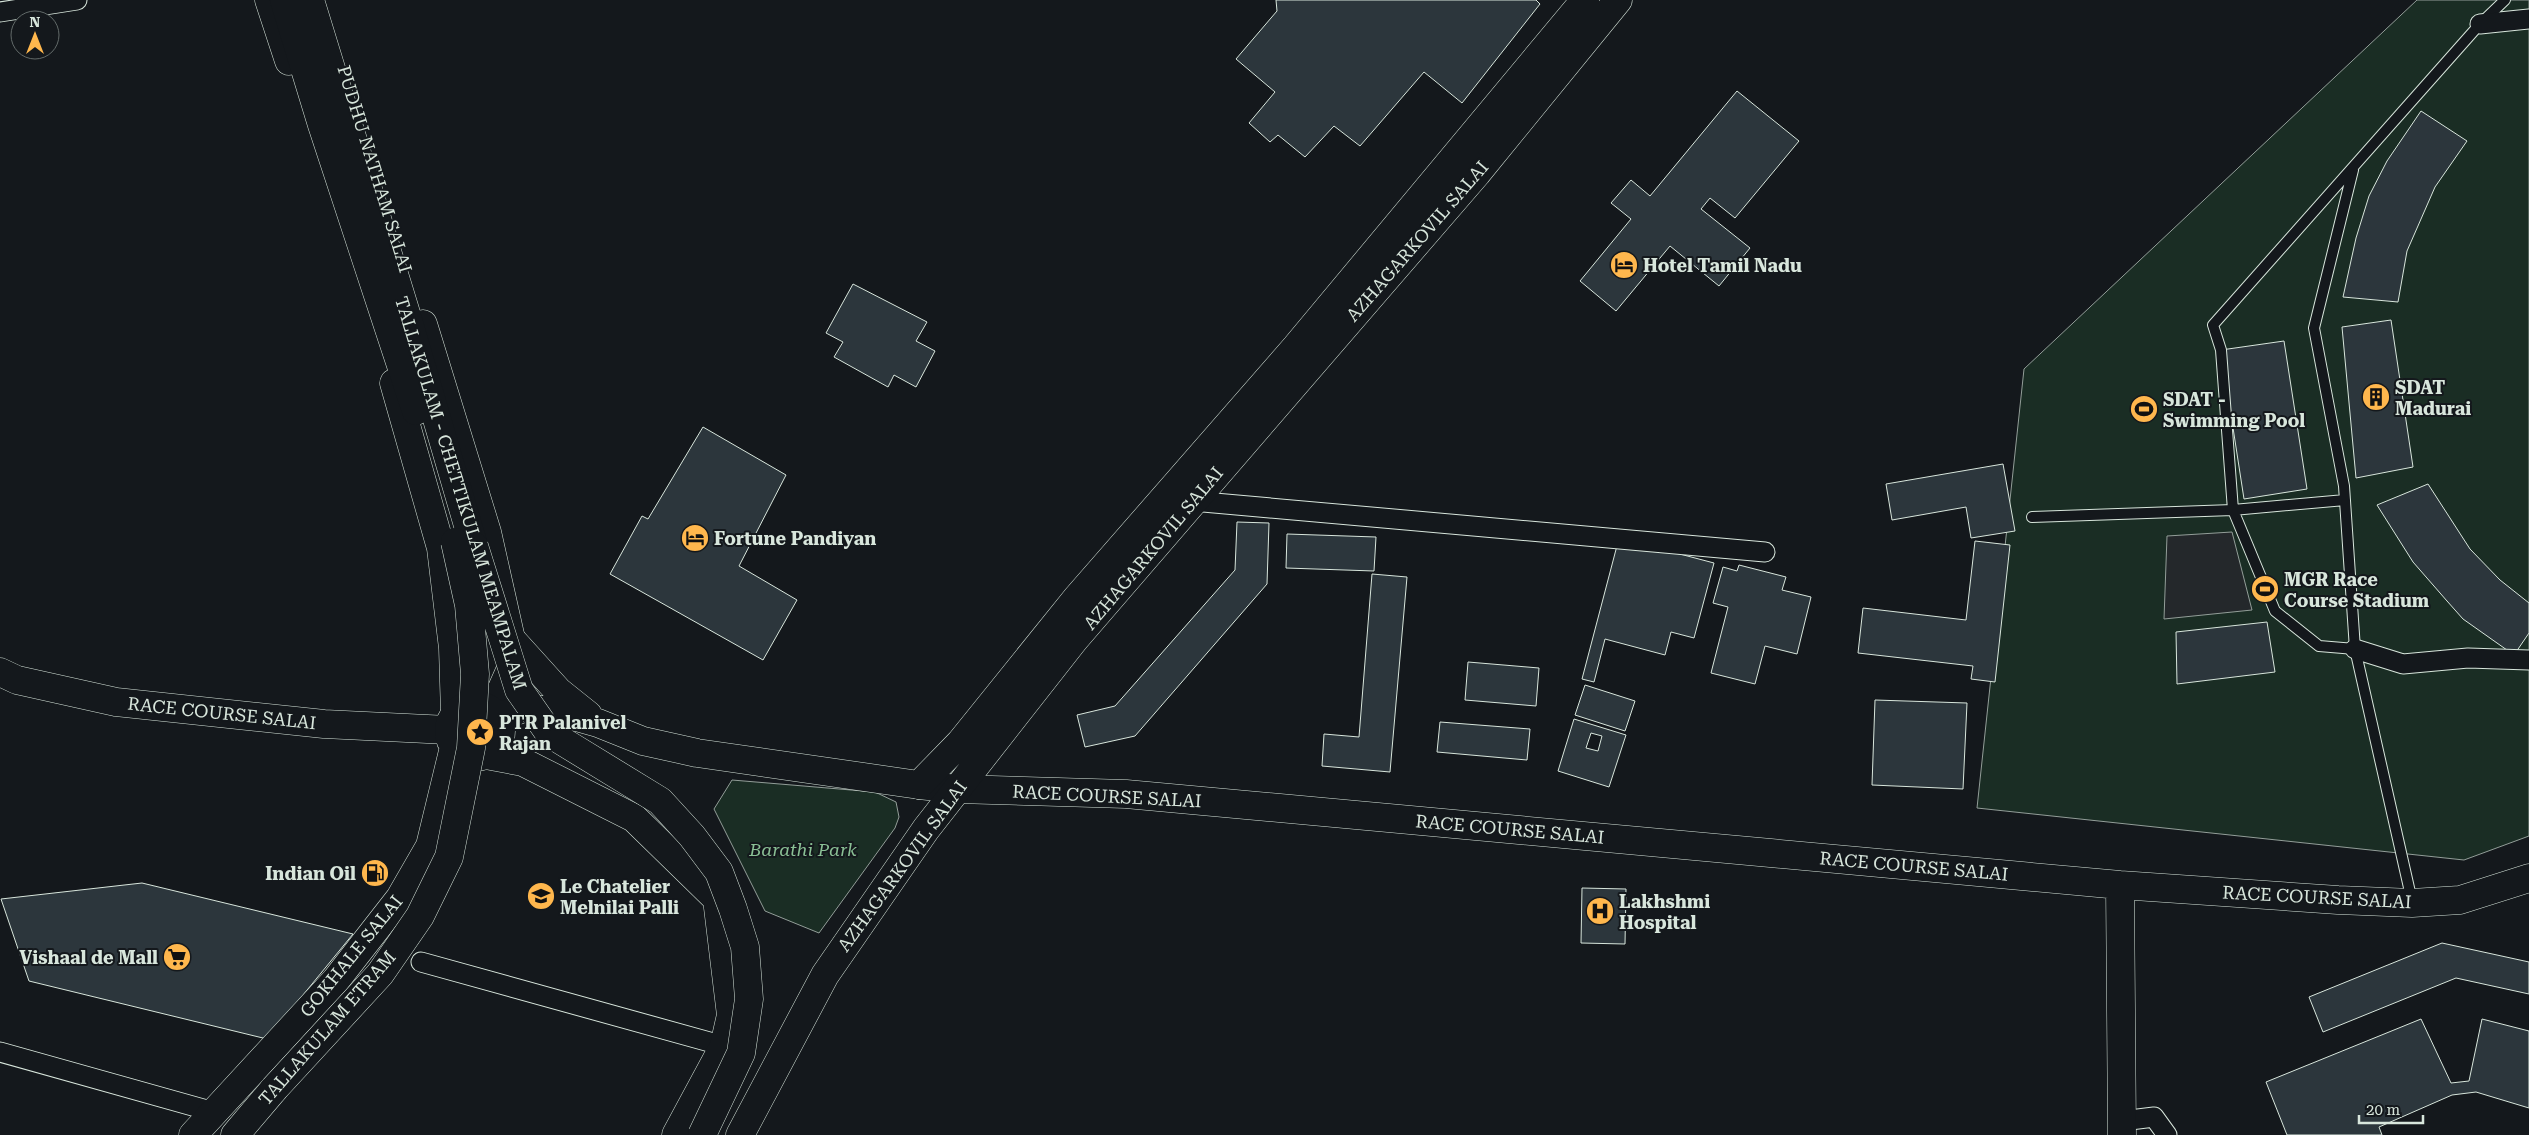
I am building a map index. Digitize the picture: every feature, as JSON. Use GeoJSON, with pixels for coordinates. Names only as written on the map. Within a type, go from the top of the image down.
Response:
{"type":"FeatureCollection","features":[{"type":"Feature","properties":{"kind":"main road"},"geometry":{"type":"LineString","coordinates":[[269,0],[346,230],[414,447],[441,548],[454,648],[452,730],[468,757],[486,755],[523,762],[634,818],[717,899],[731,1015],[724,1046],[676,1135]]}},
{"type":"Feature","properties":{"kind":"main road","name":"TALLAKULAM - CHETTIKULAM MEAMPALAM"},"geometry":{"type":"LineString","coordinates":[[284,0],[322,124],[430,455],[455,542]]}},
{"type":"Feature","properties":{"kind":"main road","name":"TALLAKULAM - CHETTIKULAM MEAMPALAM"},"geometry":{"type":"LineString","coordinates":[[310,0],[519,690],[549,733],[660,801],[692,836],[719,872],[733,909],[745,948],[749,999],[741,1053],[702,1135]]}},
{"type":"Feature","properties":{"kind":"main road","name":"PUDHU NATHAM SALAI"},"geometry":{"type":"LineString","coordinates":[[324,0],[487,532],[511,639],[513,664],[494,714]]}},
{"type":"Feature","properties":{"kind":"main road","name":"AZHAGARKOVIL SALAI"},"geometry":{"type":"LineString","coordinates":[[919,786],[960,743],[1076,599],[1296,347],[1585,0]]}},
{"type":"Feature","properties":{"kind":"main road","name":"AZHAGARKOVIL SALAI"},"geometry":{"type":"LineString","coordinates":[[740,1135],[825,975],[926,829],[1074,640],[1477,172],[1618,0]]}},
{"type":"Feature","properties":{"kind":"main road","name":"TALLAKULAM ETRAM"},"geometry":{"type":"LineString","coordinates":[[234,1135],[380,974],[420,916],[449,857],[471,748],[475,674],[469,605],[455,542]]}},
{"type":"Feature","properties":{"kind":"main road"},"geometry":{"type":"LineString","coordinates":[[511,639],[558,691],[598,723]]}},
{"type":"Feature","properties":{"kind":"main road","name":"RACE COURSE SALAI"},"geometry":{"type":"LineString","coordinates":[[0,672],[17,680],[116,702],[324,724],[452,730]]}},
{"type":"Feature","properties":{"kind":"main road"},"geometry":{"type":"LineString","coordinates":[[452,730],[468,705],[477,705],[494,714],[501,734],[499,742],[486,755]]}},
{"type":"Feature","properties":{"kind":"main road","name":"RACE COURSE SALAI"},"geometry":{"type":"LineString","coordinates":[[494,714],[525,708],[559,712],[598,723],[644,741],[697,753],[919,786],[957,789],[1126,794],[2120,885],[2412,903],[2460,900],[2529,878]]}},
{"type":"Feature","properties":{"kind":"main road","name":"GOKHALE SALAI"},"geometry":{"type":"LineString","coordinates":[[193,1135],[336,980],[400,898],[430,846],[452,730]]}},
{"type":"Feature","properties":{"kind":"main road"},"geometry":{"type":"LineString","coordinates":[[919,786],[926,829]]}},
{"type":"Feature","properties":{"kind":"main road"},"geometry":{"type":"LineString","coordinates":[[2120,885],[2122,1128]]}},
{"type":"Feature","properties":{"kind":"street"},"geometry":{"type":"LineString","coordinates":[[0,12],[78,0]]}},
{"type":"Feature","properties":{"kind":"street"},"geometry":{"type":"LineString","coordinates":[[2480,24],[2529,19]]}},
{"type":"Feature","properties":{"kind":"street"},"geometry":{"type":"LineString","coordinates":[[1192,501],[1765,552]]}},
{"type":"Feature","properties":{"kind":"street"},"geometry":{"type":"LineString","coordinates":[[2355,649],[2403,664],[2468,658],[2529,660]]}},
{"type":"Feature","properties":{"kind":"street"},"geometry":{"type":"LineString","coordinates":[[421,962],[724,1046]]}},
{"type":"Feature","properties":{"kind":"street"},"geometry":{"type":"LineString","coordinates":[[0,1052],[214,1112]]}},
{"type":"Feature","properties":{"kind":"street"},"geometry":{"type":"LineString","coordinates":[[2122,1128],[2154,1117],[2167,1135]]}},
{"type":"Feature","properties":{"kind":"lane"},"geometry":{"type":"LineString","coordinates":[[2355,649],[2319,646],[2275,611],[2232,510],[2221,350],[2213,325],[2480,24],[2505,0]]}},
{"type":"Feature","properties":{"kind":"lane"},"geometry":{"type":"LineString","coordinates":[[2354,167],[2314,328],[2345,500],[2355,649],[2412,903]]}},
{"type":"Feature","properties":{"kind":"lane"},"geometry":{"type":"LineString","coordinates":[[2032,517],[2232,510],[2345,500]]}},
{"type":"Feature","properties":{"kind":"green space","name":"MGR Race Course Stadium"},"geometry":{"type":"Polygon","coordinates":[[[2417,0],[2529,0],[2529,836],[2464,860],[1977,808],[2024,369],[2417,0]]]}},
{"type":"Feature","properties":{"kind":"green space","name":"Barathi Park"},"geometry":{"type":"Polygon","coordinates":[[[732,780],[875,792],[896,802],[899,817],[895,828],[819,933],[765,911],[714,809],[732,780]]]}},
{"type":"Feature","properties":{"kind":"shaded area"},"geometry":{"type":"Polygon","coordinates":[[[2232,532],[2252,610],[2164,619],[2167,536],[2232,532]]]}},
{"type":"Feature","properties":{"kind":"building"},"geometry":{"type":"Polygon","coordinates":[[[1276,0],[1536,0],[1540,4],[1462,103],[1424,72],[1360,146],[1334,126],[1305,157],[1278,135],[1270,142],[1249,123],[1275,92],[1236,59],[1277,11],[1276,0]]]}},
{"type":"Feature","properties":{"kind":"building"},"geometry":{"type":"Polygon","coordinates":[[[1737,91],[1799,141],[1735,218],[1710,198],[1701,209],[1750,248],[1719,286],[1670,246],[1616,311],[1580,281],[1631,219],[1611,203],[1631,180],[1650,196],[1737,91]]]}},
{"type":"Feature","properties":{"kind":"building"},"geometry":{"type":"Polygon","coordinates":[[[2421,111],[2467,141],[2435,187],[2407,251],[2398,302],[2343,297],[2356,238],[2369,196],[2387,161],[2421,111]]]}},
{"type":"Feature","properties":{"kind":"building"},"geometry":{"type":"Polygon","coordinates":[[[853,284],[927,322],[916,341],[935,351],[916,387],[894,375],[888,387],[834,357],[843,342],[826,333],[853,284]]]}},
{"type":"Feature","properties":{"kind":"building","name":"SDAT Madurai"},"geometry":{"type":"Polygon","coordinates":[[[2391,320],[2413,467],[2356,478],[2342,327],[2391,320]]]}},
{"type":"Feature","properties":{"kind":"building"},"geometry":{"type":"Polygon","coordinates":[[[2284,341],[2307,489],[2244,499],[2221,350],[2284,341]]]}},
{"type":"Feature","properties":{"kind":"building","name":"Fortune Pandiyan"},"geometry":{"type":"Polygon","coordinates":[[[703,427],[786,475],[739,566],[797,600],[763,660],[610,574],[642,516],[648,519],[703,427]]]}},
{"type":"Feature","properties":{"kind":"building"},"geometry":{"type":"Polygon","coordinates":[[[2003,464],[2015,531],[1971,538],[1966,507],[1892,520],[1886,484],[2003,464]]]}},
{"type":"Feature","properties":{"kind":"building"},"geometry":{"type":"Polygon","coordinates":[[[2428,484],[2470,549],[2500,580],[2529,603],[2529,633],[2514,655],[2463,619],[2413,562],[2377,505],[2428,484]]]}},
{"type":"Feature","properties":{"kind":"building"},"geometry":{"type":"Polygon","coordinates":[[[1237,522],[1269,523],[1267,584],[1135,736],[1085,747],[1077,715],[1115,706],[1235,570],[1237,522]]]}},
{"type":"Feature","properties":{"kind":"building"},"geometry":{"type":"Polygon","coordinates":[[[1287,534],[1376,537],[1374,571],[1286,568],[1287,534]]]}},
{"type":"Feature","properties":{"kind":"building"},"geometry":{"type":"Polygon","coordinates":[[[1619,538],[1714,563],[1694,638],[1671,632],[1665,655],[1605,639],[1594,682],[1582,679],[1619,538]]]}},
{"type":"Feature","properties":{"kind":"building"},"geometry":{"type":"Polygon","coordinates":[[[1975,541],[2010,545],[1995,682],[1971,679],[1973,666],[1858,653],[1863,608],[1966,620],[1975,541]]]}},
{"type":"Feature","properties":{"kind":"building"},"geometry":{"type":"Polygon","coordinates":[[[1739,565],[1786,577],[1782,590],[1811,597],[1797,654],[1765,646],[1755,684],[1711,673],[1728,607],[1713,603],[1723,567],[1737,571],[1739,565]]]}},
{"type":"Feature","properties":{"kind":"building"},"geometry":{"type":"Polygon","coordinates":[[[1372,574],[1407,577],[1390,772],[1322,766],[1324,734],[1359,737],[1372,574]]]}},
{"type":"Feature","properties":{"kind":"building"},"geometry":{"type":"Polygon","coordinates":[[[2267,622],[2275,672],[2177,684],[2176,632],[2267,622]]]}},
{"type":"Feature","properties":{"kind":"building"},"geometry":{"type":"Polygon","coordinates":[[[1468,662],[1539,668],[1536,706],[1465,700],[1468,662]]]}},
{"type":"Feature","properties":{"kind":"building"},"geometry":{"type":"Polygon","coordinates":[[[1585,685],[1635,701],[1625,731],[1575,715],[1585,685]]]}},
{"type":"Feature","properties":{"kind":"building"},"geometry":{"type":"Polygon","coordinates":[[[1875,700],[1967,703],[1963,789],[1872,785],[1875,700]]]}},
{"type":"Feature","properties":{"kind":"building"},"geometry":{"type":"Polygon","coordinates":[[[1574,719],[1626,735],[1609,787],[1558,771],[1574,719]],[[1591,733],[1586,748],[1598,751],[1602,736],[1591,733]]]}},
{"type":"Feature","properties":{"kind":"building"},"geometry":{"type":"Polygon","coordinates":[[[1440,722],[1530,729],[1527,760],[1437,752],[1440,722]]]}},
{"type":"Feature","properties":{"kind":"building","name":"Vishaal de Mall"},"geometry":{"type":"Polygon","coordinates":[[[142,883],[353,934],[267,1039],[29,981],[1,899],[142,883]]]}},
{"type":"Feature","properties":{"kind":"building"},"geometry":{"type":"Polygon","coordinates":[[[1582,888],[1626,889],[1625,944],[1581,943],[1582,888]]]}},
{"type":"Feature","properties":{"kind":"building"},"geometry":{"type":"Polygon","coordinates":[[[2442,943],[2529,962],[2529,994],[2456,978],[2323,1032],[2309,997],[2442,943]]]}},
{"type":"Feature","properties":{"kind":"building"},"geometry":{"type":"Polygon","coordinates":[[[2421,1019],[2451,1083],[2469,1081],[2482,1019],[2529,1031],[2529,1108],[2476,1092],[2452,1095],[2379,1127],[2382,1135],[2287,1135],[2266,1082],[2421,1019]]]}},
{"type":"Feature","properties":{"kind":"place","name":"Hotel Tamil Nadu"},"geometry":{"type":"Point","coordinates":[1624,265]}},
{"type":"Feature","properties":{"kind":"place","name":"SDAT Madurai"},"geometry":{"type":"Point","coordinates":[2376,397]}},
{"type":"Feature","properties":{"kind":"place","name":"SDAT - Swimming Pool"},"geometry":{"type":"Point","coordinates":[2144,409]}},
{"type":"Feature","properties":{"kind":"place","name":"Fortune Pandiyan"},"geometry":{"type":"Point","coordinates":[695,538]}},
{"type":"Feature","properties":{"kind":"place","name":"MGR Race Course Stadium"},"geometry":{"type":"Point","coordinates":[2265,589]}},
{"type":"Feature","properties":{"kind":"place","name":"PTR Palanivel Rajan"},"geometry":{"type":"Point","coordinates":[480,732]}},
{"type":"Feature","properties":{"kind":"place","name":"Indian Oil"},"geometry":{"type":"Point","coordinates":[375,873]}},
{"type":"Feature","properties":{"kind":"place","name":"Le Chatelier Melnilai Palli"},"geometry":{"type":"Point","coordinates":[541,896]}},
{"type":"Feature","properties":{"kind":"place","name":"Lakhshmi Hospital"},"geometry":{"type":"Point","coordinates":[1600,911]}},
{"type":"Feature","properties":{"kind":"place","name":"Vishaal de Mall"},"geometry":{"type":"Point","coordinates":[177,957]}}]}
